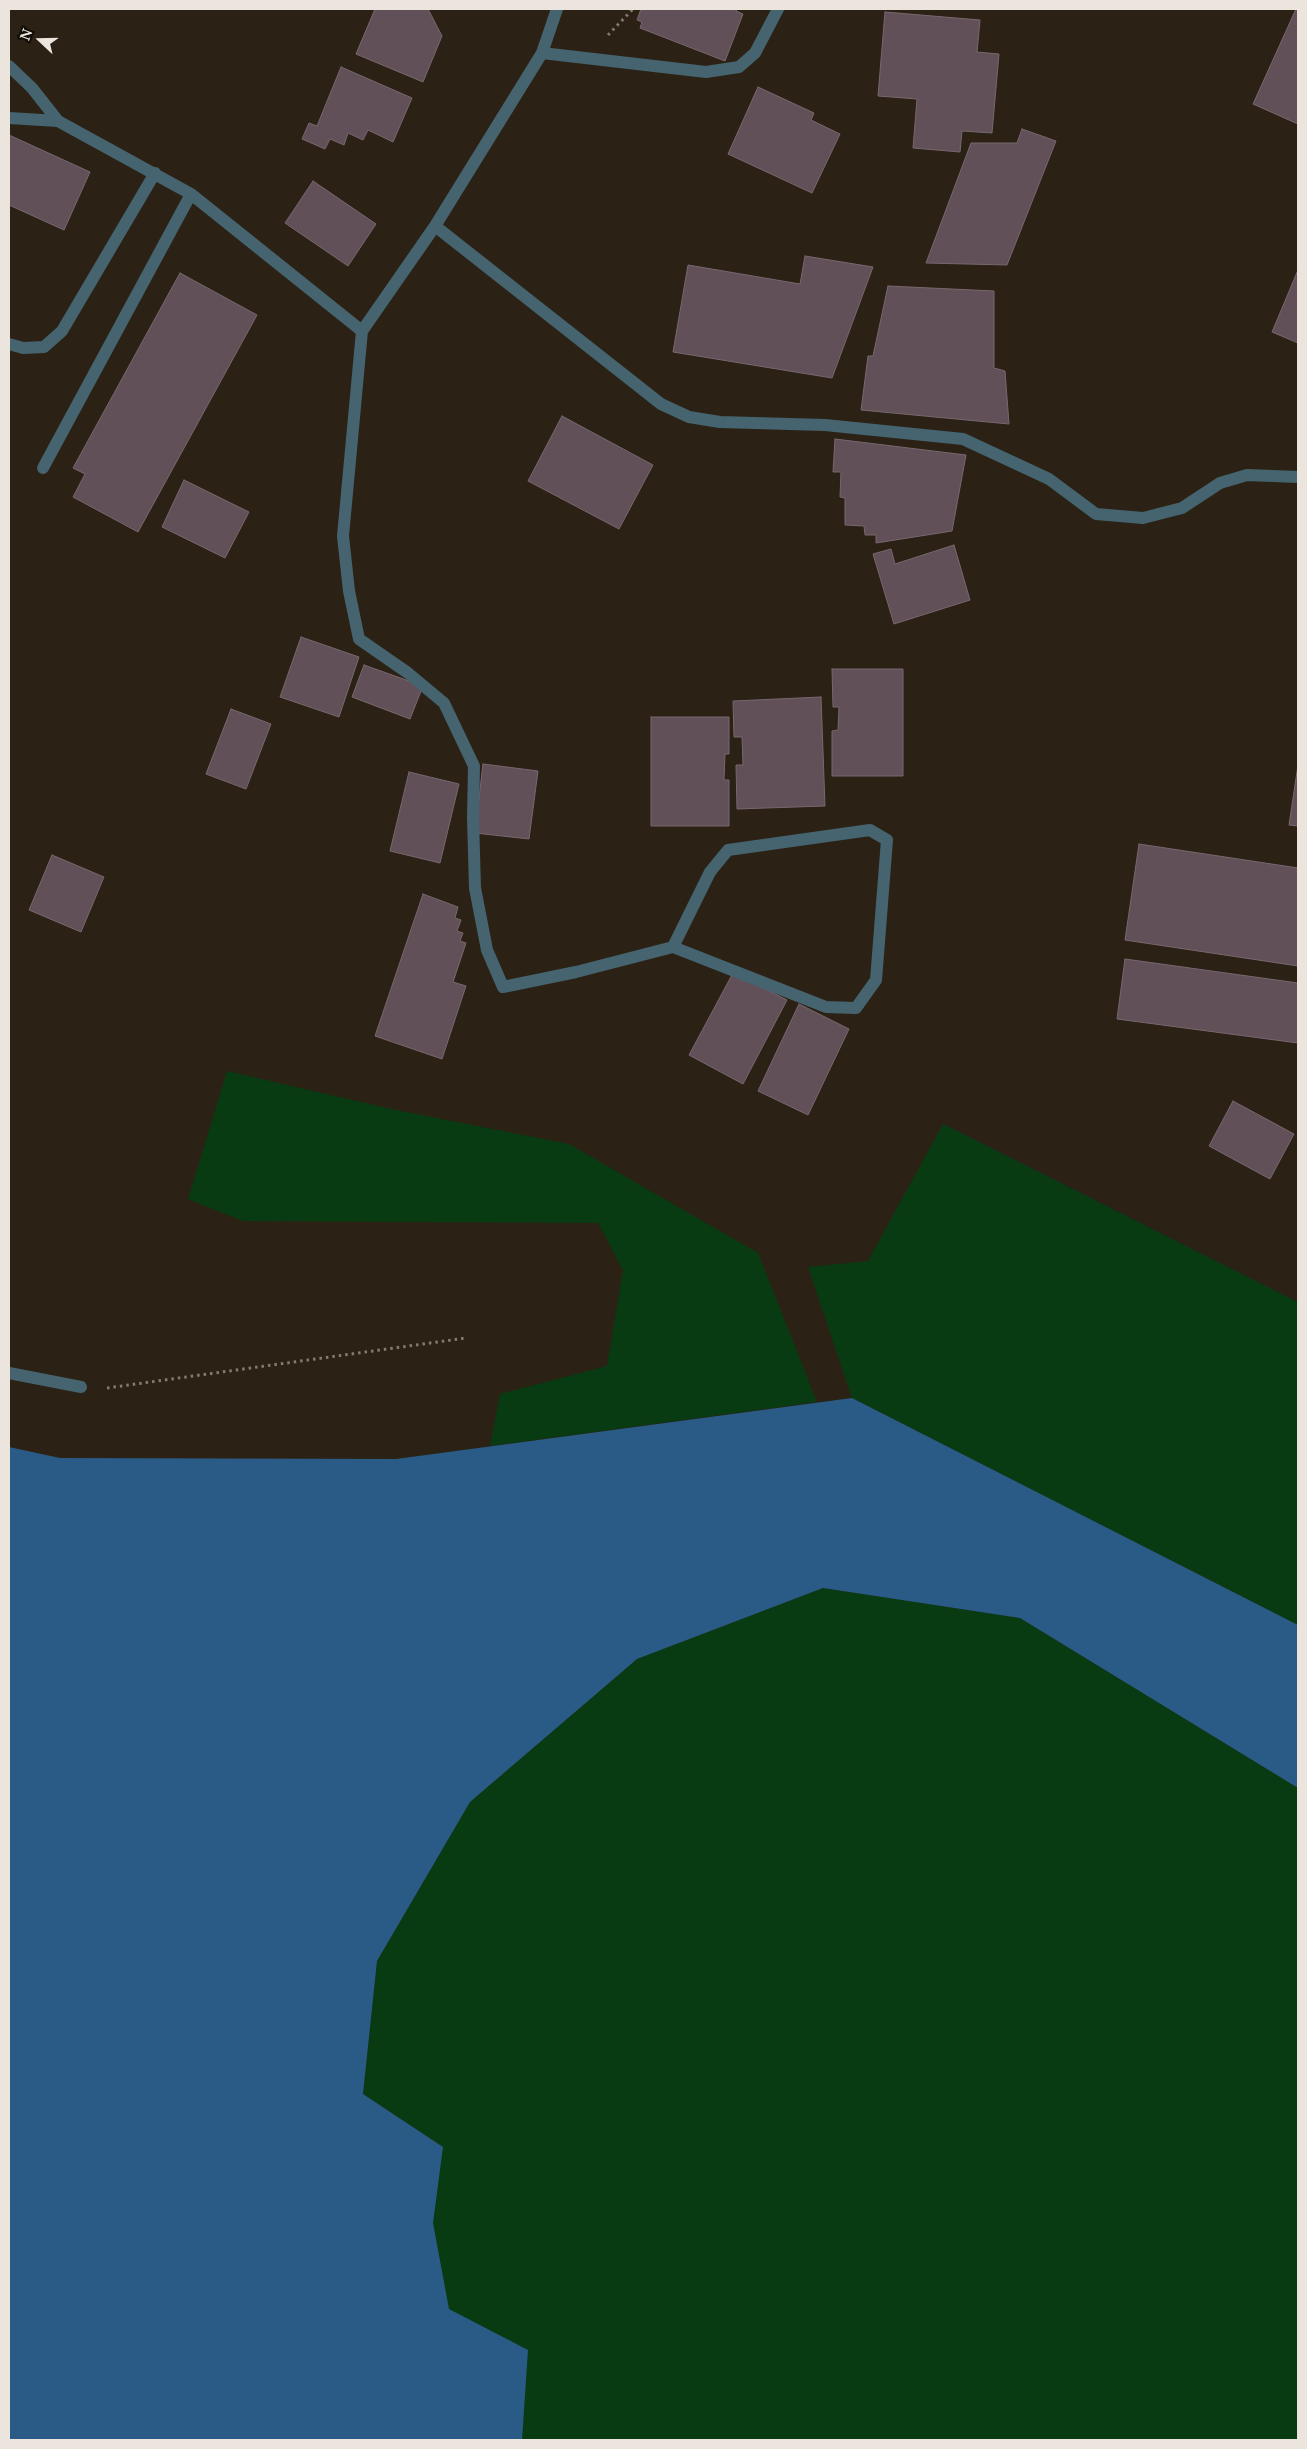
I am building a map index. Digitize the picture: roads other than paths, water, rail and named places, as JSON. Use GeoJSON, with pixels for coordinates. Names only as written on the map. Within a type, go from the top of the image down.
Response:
{"type":"FeatureCollection","features":[{"type":"Feature","properties":{"kind":"street"},"geometry":{"type":"LineString","coordinates":[[557,9],[542,53],[435,226],[362,331],[344,536],[349,591],[359,639],[408,673],[444,703],[454,728],[474,766],[475,888],[487,950],[503,987],[576,972],[673,947],[826,1007],[856,1008],[876,980],[887,840],[870,830],[728,850],[710,872],[673,947]]}},
{"type":"Feature","properties":{"kind":"street"},"geometry":{"type":"LineString","coordinates":[[542,53],[706,72],[739,67],[755,53],[778,9]]}},
{"type":"Feature","properties":{"kind":"street"},"geometry":{"type":"LineString","coordinates":[[9,66],[32,88],[58,121],[191,194],[362,331]]}},
{"type":"Feature","properties":{"kind":"street"},"geometry":{"type":"LineString","coordinates":[[9,118],[58,121]]}},
{"type":"Feature","properties":{"kind":"street"},"geometry":{"type":"LineString","coordinates":[[9,344],[23,348],[44,347],[62,332],[155,173]]}},
{"type":"Feature","properties":{"kind":"street"},"geometry":{"type":"LineString","coordinates":[[42,468],[191,194]]}},
{"type":"Feature","properties":{"kind":"street"},"geometry":{"type":"LineString","coordinates":[[435,226],[661,404],[690,417],[720,422],[825,425],[963,439],[1049,479],[1096,514],[1105,515],[1143,518],[1182,508],[1220,483],[1247,475],[1298,477]]}},
{"type":"Feature","properties":{"kind":"street"},"geometry":{"type":"LineString","coordinates":[[9,1373],[81,1387]]}},
{"type":"Feature","properties":{"kind":"water"},"geometry":{"type":"Polygon","coordinates":[[[852,1398],[1298,1625],[1298,1788],[1020,1618],[823,1588],[637,1659],[470,1802],[377,1961],[363,2094],[443,2147],[433,2223],[449,2309],[528,2350],[522,2440],[9,2440],[9,1447],[60,1458],[396,1459],[852,1398]]]}}]}
